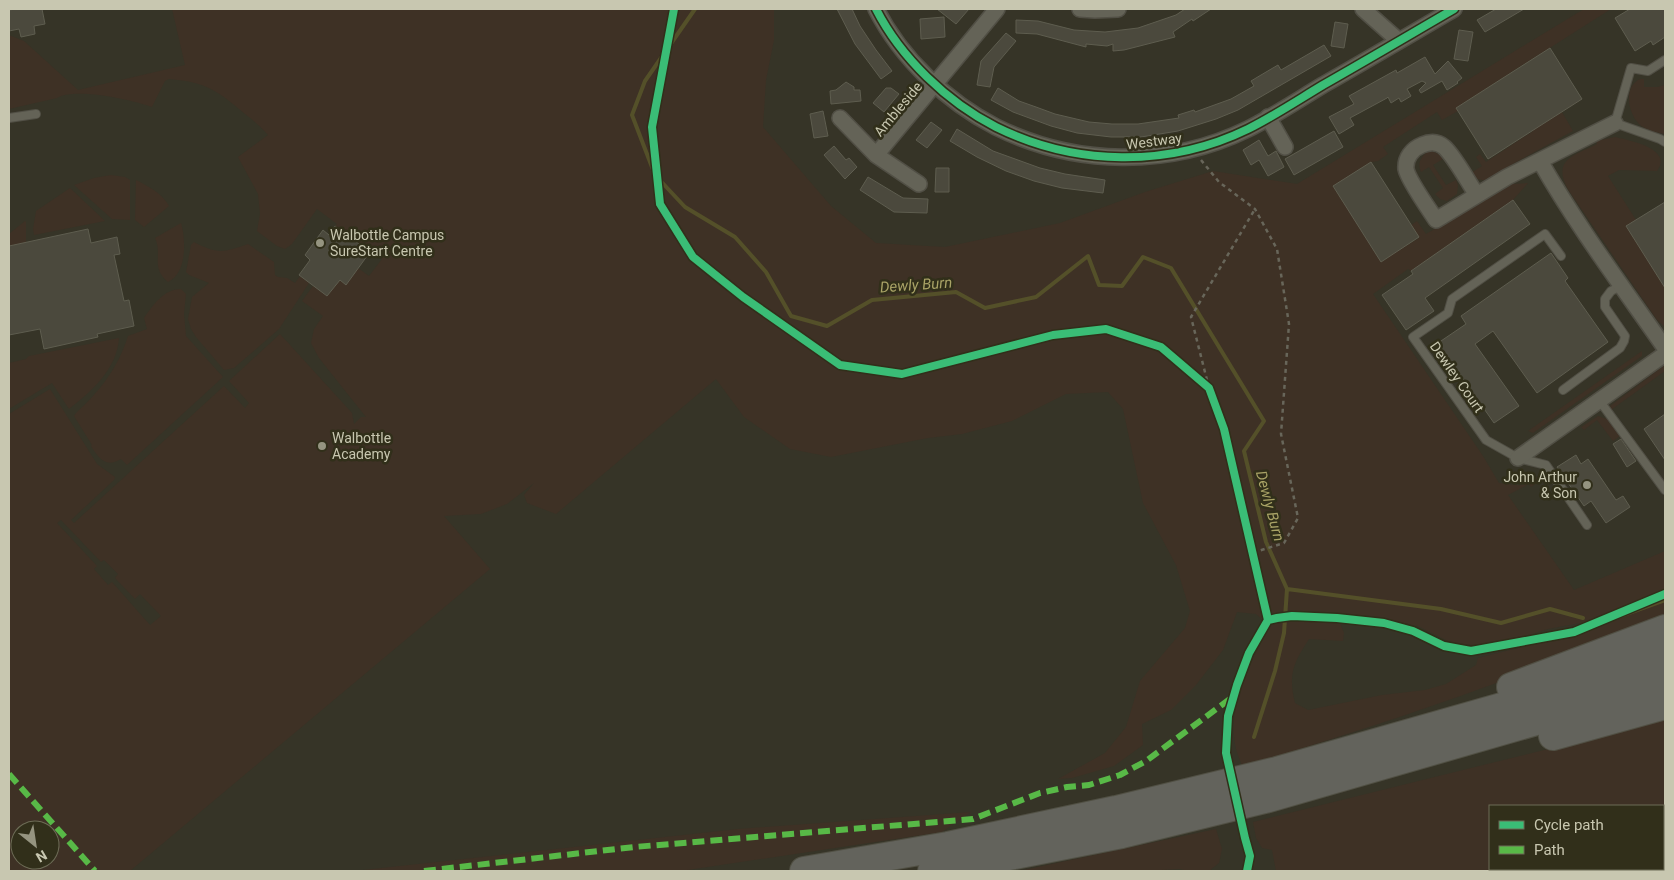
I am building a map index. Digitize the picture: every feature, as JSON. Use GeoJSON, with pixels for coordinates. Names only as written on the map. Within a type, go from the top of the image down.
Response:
{"type":"FeatureCollection","features":[{"type":"Feature","properties":{"kind":"highway"},"geometry":{"type":"LineString","coordinates":[[1277,771],[1493,694],[1665,629]]}},
{"type":"Feature","properties":{"kind":"highway"},"geometry":{"type":"LineString","coordinates":[[804,871],[948,846],[1116,810],[1277,771],[1572,686],[1665,656]]}},
{"type":"Feature","properties":{"kind":"highway"},"geometry":{"type":"LineString","coordinates":[[932,871],[1122,834],[1265,799],[1578,709],[1665,681]]}},
{"type":"Feature","properties":{"kind":"highway"},"geometry":{"type":"LineString","coordinates":[[1265,799],[1446,766],[1665,705]]}},
{"type":"Feature","properties":{"kind":"street","name":"Westway"},"geometry":{"type":"LineString","coordinates":[[876,9],[904,50],[935,84],[968,110],[1015,136],[1065,152],[1116,158],[1141,158],[1169,154],[1205,145],[1249,129],[1454,9]]}},
{"type":"Feature","properties":{"kind":"street","name":"Ambleside"},"geometry":{"type":"LineString","coordinates":[[876,155],[997,9]]}},
{"type":"Feature","properties":{"kind":"street"},"geometry":{"type":"LineString","coordinates":[[1080,9],[1118,9]]}},
{"type":"Feature","properties":{"kind":"street"},"geometry":{"type":"LineString","coordinates":[[1363,9],[1399,41]]}},
{"type":"Feature","properties":{"kind":"street"},"geometry":{"type":"LineString","coordinates":[[1268,117],[1285,147]]}},
{"type":"Feature","properties":{"kind":"street","name":"Ambleside"},"geometry":{"type":"LineString","coordinates":[[840,118],[876,155],[919,184]]}},
{"type":"Feature","properties":{"kind":"street"},"geometry":{"type":"LineString","coordinates":[[1477,195],[1452,157],[1438,143],[1429,142],[1419,146],[1410,153],[1406,161],[1406,171],[1436,220],[1507,177],[1614,123]]}},
{"type":"Feature","properties":{"kind":"street"},"geometry":{"type":"LineString","coordinates":[[1540,160],[1558,193],[1665,348]]}},
{"type":"Feature","properties":{"kind":"street"},"geometry":{"type":"LineString","coordinates":[[1518,458],[1665,354]]}},
{"type":"Feature","properties":{"kind":"lane"},"geometry":{"type":"LineString","coordinates":[[1665,60],[1648,71],[1631,68],[1614,123],[1665,142]]}},
{"type":"Feature","properties":{"kind":"lane"},"geometry":{"type":"LineString","coordinates":[[9,118],[36,114]]}},
{"type":"Feature","properties":{"kind":"lane","name":"Dewley Court"},"geometry":{"type":"LineString","coordinates":[[1518,458],[1486,440],[1413,337],[1448,313],[1452,300],[1546,234],[1561,256]]}},
{"type":"Feature","properties":{"kind":"lane"},"geometry":{"type":"LineString","coordinates":[[1563,390],[1620,348],[1624,341],[1625,336],[1605,307],[1605,299],[1611,292],[1621,286]]}},
{"type":"Feature","properties":{"kind":"lane"},"geometry":{"type":"LineString","coordinates":[[1599,400],[1665,490]]}},
{"type":"Feature","properties":{"kind":"lane"},"geometry":{"type":"LineString","coordinates":[[1518,458],[1546,465],[1587,525]]}},
{"type":"Feature","properties":{"kind":"path"},"geometry":{"type":"LineString","coordinates":[[1207,168],[1219,182],[1255,209],[1277,249],[1289,324],[1281,434],[1298,518],[1284,543],[1252,553]]}},
{"type":"Feature","properties":{"kind":"path"},"geometry":{"type":"LineString","coordinates":[[1210,388],[1191,317],[1255,209]]}},
{"type":"Feature","properties":{"kind":"shaded area"},"geometry":{"type":"Polygon","coordinates":[[[172,9],[774,9],[774,40],[766,80],[763,127],[831,206],[876,243],[945,247],[1060,223],[1145,192],[1213,171],[1297,184],[1584,9],[1611,9],[1510,73],[1543,124],[1562,112],[1573,131],[1498,172],[1499,175],[1489,181],[1476,179],[1471,173],[1482,166],[1476,157],[1480,154],[1486,162],[1533,131],[1501,80],[1456,108],[1458,111],[1442,120],[1437,112],[1383,147],[1388,154],[1378,161],[1371,162],[1333,186],[1381,261],[1419,238],[1411,225],[1417,221],[1426,234],[1513,184],[1528,183],[1513,200],[1411,271],[1408,269],[1373,294],[1483,456],[1499,483],[1522,485],[1531,482],[1543,472],[1545,474],[1546,476],[1531,487],[1529,484],[1508,495],[1574,590],[1665,551],[1665,590],[1594,618],[1598,625],[1665,599],[1665,619],[1455,698],[1242,766],[1235,744],[1235,713],[1243,683],[1269,626],[1256,614],[1237,612],[1223,650],[1196,685],[1171,710],[1142,724],[1143,745],[1114,766],[1072,778],[1058,779],[1105,753],[1126,727],[1140,681],[1185,628],[1190,611],[1176,565],[1143,503],[1123,409],[1108,392],[1066,394],[1012,421],[962,434],[928,438],[831,457],[790,449],[744,417],[716,379],[556,514],[527,503],[524,495],[534,483],[507,504],[481,514],[444,516],[490,569],[130,871],[9,871],[9,414],[50,389],[97,464],[115,477],[71,520],[74,523],[224,386],[245,408],[249,403],[229,381],[280,334],[352,413],[354,424],[361,417],[366,417],[319,358],[311,343],[314,329],[323,316],[302,301],[313,286],[327,296],[340,280],[346,284],[358,268],[369,276],[382,259],[335,226],[337,224],[317,209],[292,244],[285,249],[277,246],[257,231],[260,214],[258,194],[238,157],[268,135],[227,99],[202,85],[169,79],[165,81],[152,107],[118,98],[76,94],[9,109],[9,35],[24,41],[78,90],[185,65],[172,9]],[[61,520],[57,523],[97,566],[94,569],[108,585],[112,582],[150,625],[161,616],[140,594],[135,599],[115,578],[118,574],[104,560],[101,562],[61,520]],[[1359,615],[1340,623],[1344,633],[1343,641],[1309,639],[1299,655],[1293,670],[1292,684],[1295,703],[1308,710],[1382,695],[1425,690],[1446,684],[1476,665],[1478,658],[1575,634],[1597,625],[1580,623],[1548,629],[1516,639],[1475,645],[1452,643],[1418,626],[1359,615]]]}},
{"type":"Feature","properties":{"kind":"shaded area"},"geometry":{"type":"Polygon","coordinates":[[[1640,79],[1644,79],[1644,87],[1665,85],[1665,134],[1642,126],[1632,113],[1629,94],[1631,88],[1640,79]]]}},
{"type":"Feature","properties":{"kind":"shaded area"},"geometry":{"type":"Polygon","coordinates":[[[1615,137],[1647,147],[1659,156],[1661,163],[1657,171],[1619,170],[1608,176],[1636,220],[1665,282],[1665,327],[1657,320],[1564,181],[1562,172],[1567,160],[1597,144],[1596,141],[1615,137]]]}},
{"type":"Feature","properties":{"kind":"shaded area"},"geometry":{"type":"Polygon","coordinates":[[[1428,151],[1437,153],[1443,159],[1433,165],[1446,185],[1456,180],[1458,185],[1457,194],[1447,201],[1440,199],[1435,194],[1443,188],[1429,167],[1421,172],[1420,160],[1428,151]]]}},
{"type":"Feature","properties":{"kind":"shaded area"},"geometry":{"type":"Polygon","coordinates":[[[111,175],[125,177],[130,180],[130,220],[112,219],[74,185],[94,178],[111,175]]]}},
{"type":"Feature","properties":{"kind":"shaded area"},"geometry":{"type":"Polygon","coordinates":[[[136,180],[159,194],[169,206],[144,227],[135,220],[136,180]]]}},
{"type":"Feature","properties":{"kind":"shaded area"},"geometry":{"type":"Polygon","coordinates":[[[70,188],[105,221],[34,235],[36,211],[70,188]]]}},
{"type":"Feature","properties":{"kind":"shaded area"},"geometry":{"type":"Polygon","coordinates":[[[25,221],[26,243],[9,246],[9,234],[25,221]]]}},
{"type":"Feature","properties":{"kind":"shaded area"},"geometry":{"type":"Polygon","coordinates":[[[181,223],[184,238],[184,255],[179,272],[168,282],[158,266],[158,250],[155,238],[181,223]]]}},
{"type":"Feature","properties":{"kind":"shaded area"},"geometry":{"type":"Polygon","coordinates":[[[194,242],[209,249],[220,251],[248,244],[274,262],[275,275],[278,277],[287,278],[295,283],[300,276],[309,283],[279,329],[234,368],[224,370],[191,329],[188,319],[192,297],[209,283],[186,272],[191,245],[194,242]]]}},
{"type":"Feature","properties":{"kind":"shaded area"},"geometry":{"type":"Polygon","coordinates":[[[181,289],[186,294],[184,314],[186,336],[223,377],[127,465],[121,459],[111,463],[103,461],[94,451],[74,416],[107,378],[124,348],[128,336],[147,329],[144,318],[155,303],[169,292],[181,289]]]}},
{"type":"Feature","properties":{"kind":"shaded area"},"geometry":{"type":"Polygon","coordinates":[[[119,338],[114,360],[102,378],[69,409],[52,383],[9,409],[9,363],[26,359],[29,356],[119,338]]]}},
{"type":"Feature","properties":{"kind":"shaded area"},"geometry":{"type":"Polygon","coordinates":[[[1642,351],[1642,356],[1533,433],[1528,431],[1642,351]]]}},
{"type":"Feature","properties":{"kind":"shaded area"},"geometry":{"type":"Polygon","coordinates":[[[1665,365],[1665,371],[1611,410],[1610,406],[1665,365]]]}},
{"type":"Feature","properties":{"kind":"shaded area"},"geometry":{"type":"Polygon","coordinates":[[[1598,416],[1607,419],[1620,436],[1613,441],[1597,420],[1584,430],[1581,427],[1598,416]]]}},
{"type":"Feature","properties":{"kind":"shaded area"},"geometry":{"type":"Polygon","coordinates":[[[1665,720],[1665,871],[1276,871],[1272,850],[1262,848],[1256,838],[1253,822],[1665,720]]]}},
{"type":"Feature","properties":{"kind":"shaded area"},"geometry":{"type":"Polygon","coordinates":[[[971,812],[942,832],[681,871],[354,871],[738,829],[971,812]]]}},
{"type":"Feature","properties":{"kind":"shaded area"},"geometry":{"type":"Polygon","coordinates":[[[1216,829],[1222,849],[1219,863],[1209,871],[1187,871],[1180,869],[1145,871],[1019,871],[1216,829]]]}},
{"type":"Feature","properties":{"kind":"building"},"geometry":{"type":"Polygon","coordinates":[[[42,9],[45,24],[34,26],[35,34],[21,37],[19,29],[9,31],[9,10],[42,9]]]}},
{"type":"Feature","properties":{"kind":"building"},"geometry":{"type":"Polygon","coordinates":[[[837,9],[852,9],[860,26],[892,71],[881,79],[855,44],[837,9]]]}},
{"type":"Feature","properties":{"kind":"building"},"geometry":{"type":"Polygon","coordinates":[[[937,9],[969,9],[956,24],[937,9]]]}},
{"type":"Feature","properties":{"kind":"building"},"geometry":{"type":"Polygon","coordinates":[[[1185,9],[1211,9],[1173,32],[1175,37],[1124,50],[1113,51],[1113,44],[1107,46],[1086,44],[1086,47],[1037,34],[1016,33],[1016,20],[1038,21],[1074,30],[1105,32],[1138,28],[1176,15],[1185,9]]]}},
{"type":"Feature","properties":{"kind":"building"},"geometry":{"type":"Polygon","coordinates":[[[1496,9],[1524,9],[1485,32],[1477,20],[1496,9]]]}},
{"type":"Feature","properties":{"kind":"building"},"geometry":{"type":"Polygon","coordinates":[[[1630,9],[1665,9],[1665,37],[1653,45],[1651,41],[1635,51],[1615,18],[1630,9]]]}},
{"type":"Feature","properties":{"kind":"building"},"geometry":{"type":"Polygon","coordinates":[[[944,17],[945,37],[921,39],[920,19],[944,17]]]}},
{"type":"Feature","properties":{"kind":"building"},"geometry":{"type":"Polygon","coordinates":[[[1335,22],[1348,24],[1344,48],[1331,46],[1335,22]]]}},
{"type":"Feature","properties":{"kind":"building"},"geometry":{"type":"Polygon","coordinates":[[[1459,30],[1473,32],[1468,61],[1454,59],[1459,30]]]}},
{"type":"Feature","properties":{"kind":"building"},"geometry":{"type":"Polygon","coordinates":[[[1006,33],[1016,41],[994,67],[990,87],[977,85],[981,61],[1006,33]]]}},
{"type":"Feature","properties":{"kind":"building"},"geometry":{"type":"Polygon","coordinates":[[[1324,45],[1331,56],[1238,110],[1178,131],[1141,137],[1111,137],[1077,133],[1013,112],[991,100],[998,88],[1019,101],[1055,114],[1089,122],[1138,124],[1179,118],[1178,115],[1194,110],[1195,112],[1231,99],[1254,86],[1251,81],[1278,65],[1281,70],[1324,45]]]}},
{"type":"Feature","properties":{"kind":"building"},"geometry":{"type":"Polygon","coordinates":[[[1550,48],[1582,99],[1488,159],[1456,108],[1550,48]]]}},
{"type":"Feature","properties":{"kind":"building"},"geometry":{"type":"Polygon","coordinates":[[[1425,57],[1435,74],[1448,61],[1462,78],[1447,90],[1442,81],[1421,93],[1419,90],[1426,83],[1422,81],[1407,89],[1411,96],[1401,102],[1399,98],[1391,103],[1388,97],[1350,118],[1354,125],[1339,134],[1329,117],[1354,104],[1349,96],[1396,70],[1397,73],[1425,57]]]}},
{"type":"Feature","properties":{"kind":"building"},"geometry":{"type":"Polygon","coordinates":[[[846,82],[854,87],[854,90],[860,90],[861,101],[831,104],[830,91],[836,90],[846,82]]]}},
{"type":"Feature","properties":{"kind":"building"},"geometry":{"type":"Polygon","coordinates":[[[886,88],[891,88],[899,94],[884,112],[873,103],[886,88]]]}},
{"type":"Feature","properties":{"kind":"building"},"geometry":{"type":"Polygon","coordinates":[[[823,111],[828,136],[814,138],[810,114],[823,111]]]}},
{"type":"Feature","properties":{"kind":"building"},"geometry":{"type":"Polygon","coordinates":[[[931,122],[942,130],[927,148],[916,140],[931,122]]]}},
{"type":"Feature","properties":{"kind":"building"},"geometry":{"type":"Polygon","coordinates":[[[957,129],[993,151],[1040,168],[1105,180],[1103,193],[1062,188],[1006,171],[950,141],[957,129]]]}},
{"type":"Feature","properties":{"kind":"building"},"geometry":{"type":"Polygon","coordinates":[[[1334,131],[1343,147],[1294,175],[1285,159],[1334,131]]]}},
{"type":"Feature","properties":{"kind":"building"},"geometry":{"type":"Polygon","coordinates":[[[1259,140],[1268,156],[1276,151],[1284,167],[1268,176],[1259,160],[1251,165],[1243,150],[1259,140]]]}},
{"type":"Feature","properties":{"kind":"building"},"geometry":{"type":"Polygon","coordinates":[[[834,146],[846,160],[849,158],[857,167],[845,179],[824,155],[834,146]]]}},
{"type":"Feature","properties":{"kind":"building"},"geometry":{"type":"Polygon","coordinates":[[[1371,162],[1419,237],[1381,262],[1333,186],[1371,162]]]}},
{"type":"Feature","properties":{"kind":"building"},"geometry":{"type":"Polygon","coordinates":[[[936,168],[949,168],[949,192],[935,192],[936,168]]]}},
{"type":"Feature","properties":{"kind":"building"},"geometry":{"type":"Polygon","coordinates":[[[868,177],[903,198],[928,199],[927,213],[894,212],[860,190],[868,177]]]}},
{"type":"Feature","properties":{"kind":"building"},"geometry":{"type":"Polygon","coordinates":[[[1513,200],[1530,224],[1425,298],[1434,311],[1406,330],[1382,295],[1413,274],[1411,271],[1513,200]]]}},
{"type":"Feature","properties":{"kind":"building"},"geometry":{"type":"Polygon","coordinates":[[[1665,202],[1665,288],[1626,226],[1665,202]]]}},
{"type":"Feature","properties":{"kind":"building"},"geometry":{"type":"Polygon","coordinates":[[[335,226],[370,252],[346,285],[340,280],[327,296],[299,275],[310,260],[305,255],[323,230],[329,235],[335,226]]]}},
{"type":"Feature","properties":{"kind":"building"},"geometry":{"type":"Polygon","coordinates":[[[88,229],[91,243],[117,237],[120,254],[114,255],[124,301],[129,300],[134,326],[97,334],[98,337],[44,349],[40,329],[9,335],[9,246],[88,229]]]}},
{"type":"Feature","properties":{"kind":"building"},"geometry":{"type":"Polygon","coordinates":[[[1551,253],[1568,278],[1565,281],[1608,342],[1537,393],[1493,331],[1475,344],[1519,406],[1494,423],[1438,343],[1466,324],[1461,316],[1551,253]]]}},
{"type":"Feature","properties":{"kind":"building"},"geometry":{"type":"Polygon","coordinates":[[[1665,414],[1665,460],[1644,429],[1665,414]]]}},
{"type":"Feature","properties":{"kind":"building"},"geometry":{"type":"Polygon","coordinates":[[[1621,439],[1636,461],[1627,467],[1613,444],[1621,439]]]}},
{"type":"Feature","properties":{"kind":"building"},"geometry":{"type":"Polygon","coordinates":[[[1576,455],[1581,464],[1588,459],[1616,500],[1623,496],[1630,507],[1606,523],[1591,501],[1584,506],[1557,467],[1576,455]]]}},
{"type":"Feature","properties":{"kind":"waterway","name":"Dewly Burn"},"geometry":{"type":"LineString","coordinates":[[695,9],[645,81],[632,115],[655,175],[685,207],[735,237],[766,272],[791,316],[827,326],[872,300],[956,292],[985,308],[1036,297],[1088,256],[1099,285],[1122,286],[1143,257],[1171,268],[1264,421],[1244,451],[1266,542],[1287,589],[1284,633],[1275,671],[1254,737]]}},
{"type":"Feature","properties":{"kind":"waterway"},"geometry":{"type":"LineString","coordinates":[[1287,589],[1441,609],[1501,623],[1550,609],[1583,618]]}},
{"type":"Feature","properties":{"kind":"waterway"},"geometry":{"type":"LineString","coordinates":[[1601,623],[1665,600]]}},
{"type":"Feature","properties":{"kind":"marked path"},"geometry":{"type":"LineString","coordinates":[[424,871],[634,847],[973,819],[1040,793],[1067,787],[1089,785],[1120,775],[1146,761],[1234,696]]}},
{"type":"Feature","properties":{"kind":"marked path"},"geometry":{"type":"LineString","coordinates":[[9,774],[95,871]]}},
{"type":"Feature","properties":{"kind":"cycle path"},"geometry":{"type":"LineString","coordinates":[[674,9],[652,127],[660,204],[693,257],[743,297],[840,365],[902,374],[1053,335],[1106,329],[1161,347],[1209,388],[1224,429],[1268,620]]}},
{"type":"Feature","properties":{"kind":"cycle path"},"geometry":{"type":"LineString","coordinates":[[876,9],[898,45],[927,77],[943,92],[978,117],[1026,140],[1057,149],[1089,155],[1122,157],[1154,156],[1186,151],[1217,142],[1248,129],[1454,9]]}},
{"type":"Feature","properties":{"kind":"cycle path"},"geometry":{"type":"LineString","coordinates":[[1247,871],[1250,856],[1226,753],[1228,716],[1249,653],[1268,620],[1292,616],[1384,623],[1413,631],[1444,646],[1471,651],[1574,632],[1665,594]]}},
{"type":"Feature","properties":{"kind":"place","name":"Walbottle Campus SureStart Centre"},"geometry":{"type":"Point","coordinates":[320,243]}},
{"type":"Feature","properties":{"kind":"place","name":"Walbottle Academy"},"geometry":{"type":"Point","coordinates":[322,446]}},
{"type":"Feature","properties":{"kind":"place","name":"John Arthur & Son"},"geometry":{"type":"Point","coordinates":[1587,485]}}]}
